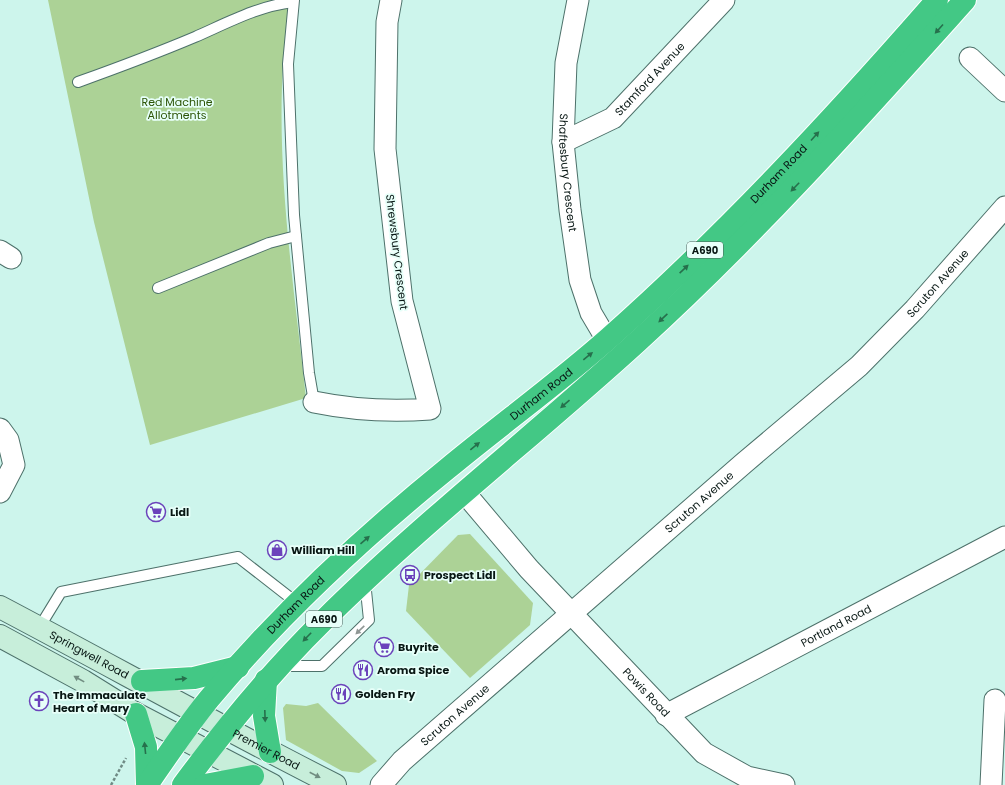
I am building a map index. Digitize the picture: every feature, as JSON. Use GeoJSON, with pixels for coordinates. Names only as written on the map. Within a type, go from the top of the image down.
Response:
{"type":"FeatureCollection","features":[{"type":"Feature","properties":{"kind":"highway","name":"Durham Road"},"geometry":{"type":"LineString","coordinates":[[147,784],[199,713],[238,667],[297,603],[361,543],[445,470],[607,340],[718,237],[796,156],[937,0]]}},
{"type":"Feature","properties":{"kind":"highway","name":"Durham Road"},"geometry":{"type":"LineString","coordinates":[[183,785],[226,728],[273,673],[323,620],[464,492],[636,343],[732,253],[812,170],[965,0]]}},
{"type":"Feature","properties":{"kind":"highway"},"geometry":{"type":"LineString","coordinates":[[445,470],[464,492]]}},
{"type":"Feature","properties":{"kind":"highway"},"geometry":{"type":"LineString","coordinates":[[142,682],[194,678],[238,667]]}},
{"type":"Feature","properties":{"kind":"highway"},"geometry":{"type":"LineString","coordinates":[[270,752],[264,716],[273,673]]}},
{"type":"Feature","properties":{"kind":"highway"},"geometry":{"type":"LineString","coordinates":[[136,714],[146,747],[147,784]]}},
{"type":"Feature","properties":{"kind":"highway"},"geometry":{"type":"LineString","coordinates":[[205,785],[263,780]]}},
{"type":"Feature","properties":{"kind":"main road","name":"Springwell Road"},"geometry":{"type":"LineString","coordinates":[[0,607],[199,713]]}},
{"type":"Feature","properties":{"kind":"main road"},"geometry":{"type":"LineString","coordinates":[[0,636],[83,681],[136,714],[263,780]]}},
{"type":"Feature","properties":{"kind":"main road","name":"Premier Road"},"geometry":{"type":"LineString","coordinates":[[199,713],[270,752],[335,785]]}},
{"type":"Feature","properties":{"kind":"street","name":"Shrewsbury Crescent"},"geometry":{"type":"LineString","coordinates":[[314,402],[352,408],[401,412],[430,409],[402,300],[385,149],[387,22],[391,0]]}},
{"type":"Feature","properties":{"kind":"street","name":"Shaftesbury Crescent"},"geometry":{"type":"LineString","coordinates":[[578,0],[566,63],[563,142],[570,210],[580,280],[591,314],[607,340]]}},
{"type":"Feature","properties":{"kind":"street","name":"Stamford Avenue"},"geometry":{"type":"LineString","coordinates":[[563,142],[613,118],[724,0]]}},
{"type":"Feature","properties":{"kind":"street"},"geometry":{"type":"LineString","coordinates":[[970,58],[1005,91]]}},
{"type":"Feature","properties":{"kind":"street","name":"Scruton Avenue"},"geometry":{"type":"LineString","coordinates":[[381,785],[402,760],[571,612],[860,366],[915,309],[1005,207]]}},
{"type":"Feature","properties":{"kind":"street"},"geometry":{"type":"LineString","coordinates":[[0,429],[8,440],[14,465],[0,492]]}},
{"type":"Feature","properties":{"kind":"street","name":"Powis Road"},"geometry":{"type":"LineString","coordinates":[[464,492],[529,569],[571,612],[666,715],[704,752],[747,777],[784,785]]}},
{"type":"Feature","properties":{"kind":"street","name":"Portland Road"},"geometry":{"type":"LineString","coordinates":[[666,715],[1005,537]]}},
{"type":"Feature","properties":{"kind":"street"},"geometry":{"type":"LineString","coordinates":[[991,785],[995,700]]}},
{"type":"Feature","properties":{"kind":"lane"},"geometry":{"type":"LineString","coordinates":[[78,82],[193,38],[248,14],[275,4],[293,1],[288,64],[296,236],[309,373],[314,402]]}},
{"type":"Feature","properties":{"kind":"lane"},"geometry":{"type":"LineString","coordinates":[[158,288],[269,243],[296,236]]}},
{"type":"Feature","properties":{"kind":"lane"},"geometry":{"type":"LineString","coordinates":[[39,628],[61,592],[238,557],[297,603]]}},
{"type":"Feature","properties":{"kind":"lane"},"geometry":{"type":"LineString","coordinates":[[273,673],[322,666],[370,620],[365,581]]}},
{"type":"Feature","properties":{"kind":"green space","name":"Red Machine Allotments"},"geometry":{"type":"Polygon","coordinates":[[[48,0],[290,0],[284,50],[282,149],[289,249],[306,398],[150,445],[94,222],[48,0]]]}},
{"type":"Feature","properties":{"kind":"green space"},"geometry":{"type":"Polygon","coordinates":[[[470,534],[533,603],[530,625],[470,678],[406,611],[409,585],[458,535],[470,534]]]}},
{"type":"Feature","properties":{"kind":"green space"},"geometry":{"type":"Polygon","coordinates":[[[318,703],[377,761],[359,773],[342,771],[286,740],[283,708],[286,704],[306,706],[318,703]]]}},
{"type":"Feature","properties":{"kind":"place","name":"Lidl"},"geometry":{"type":"Point","coordinates":[156,512]}},
{"type":"Feature","properties":{"kind":"place","name":"William Hill"},"geometry":{"type":"Point","coordinates":[277,550]}},
{"type":"Feature","properties":{"kind":"place","name":"Prospect Lidl"},"geometry":{"type":"Point","coordinates":[410,575]}},
{"type":"Feature","properties":{"kind":"place","name":"Buyrite"},"geometry":{"type":"Point","coordinates":[384,647]}},
{"type":"Feature","properties":{"kind":"place","name":"Aroma Spice"},"geometry":{"type":"Point","coordinates":[363,670]}},
{"type":"Feature","properties":{"kind":"place","name":"Golden Fry"},"geometry":{"type":"Point","coordinates":[341,694]}},
{"type":"Feature","properties":{"kind":"place","name":"The Immaculate Heart of Mary"},"geometry":{"type":"Point","coordinates":[39,701]}}]}
